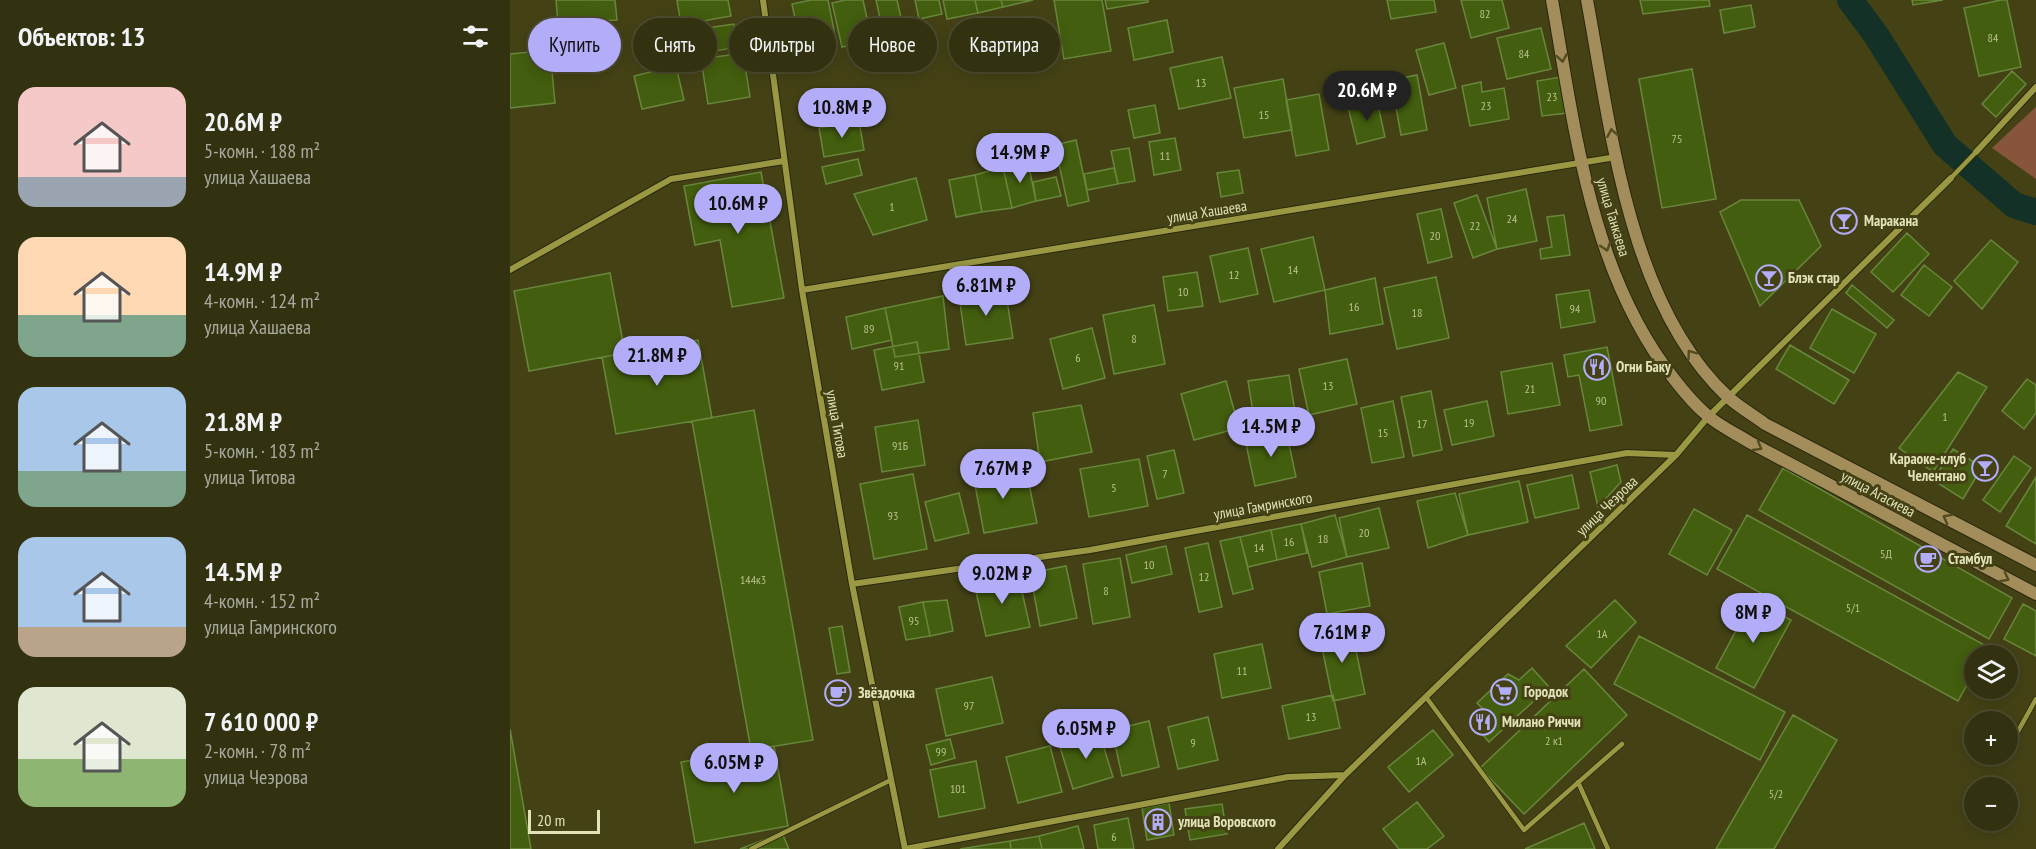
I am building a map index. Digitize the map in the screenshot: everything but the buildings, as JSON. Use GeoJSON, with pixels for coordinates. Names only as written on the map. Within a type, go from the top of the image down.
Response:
{"type":"FeatureCollection","features":[{"type":"Feature","properties":{"kind":"main road","name":"улица Танкаева"},"geometry":{"type":"LineString","coordinates":[[1552,0],[1581,162],[1612,267],[1642,332],[1661,362],[1708,417]]}},
{"type":"Feature","properties":{"kind":"main road","name":"улица Танкаева"},"geometry":{"type":"LineString","coordinates":[[1587,0],[1616,156],[1631,221],[1643,255],[1670,319],[1705,373],[1729,398]]}},
{"type":"Feature","properties":{"kind":"main road","name":"улица Агасиева"},"geometry":{"type":"LineString","coordinates":[[1729,398],[1765,424],[2036,565]]}},
{"type":"Feature","properties":{"kind":"main road","name":"улица Агасиева"},"geometry":{"type":"LineString","coordinates":[[1708,417],[1785,462],[2036,594]]}},
{"type":"Feature","properties":{"kind":"street","name":"улица Титова"},"geometry":{"type":"LineString","coordinates":[[763,0],[802,290],[852,584],[905,849]]}},
{"type":"Feature","properties":{"kind":"street"},"geometry":{"type":"LineString","coordinates":[[1976,152],[2036,87]]}},
{"type":"Feature","properties":{"kind":"street","name":"улица Хашаева"},"geometry":{"type":"LineString","coordinates":[[802,290],[1616,156]]}},
{"type":"Feature","properties":{"kind":"street"},"geometry":{"type":"LineString","coordinates":[[510,270],[671,180],[784,161]]}},
{"type":"Feature","properties":{"kind":"street","name":"улица Чеэрова"},"geometry":{"type":"LineString","coordinates":[[1278,849],[1345,776],[1676,455],[1708,417],[1951,178]]}},
{"type":"Feature","properties":{"kind":"street","name":"улица Гамринского"},"geometry":{"type":"LineString","coordinates":[[852,584],[1090,550],[1627,453],[1676,455]]}},
{"type":"Feature","properties":{"kind":"street"},"geometry":{"type":"LineString","coordinates":[[905,849],[1288,777],[1345,776]]}},
{"type":"Feature","properties":{"kind":"lane"},"geometry":{"type":"LineString","coordinates":[[1951,178],[1976,152]]}},
{"type":"Feature","properties":{"kind":"lane"},"geometry":{"type":"LineString","coordinates":[[1426,697],[1524,830],[1622,744]]}},
{"type":"Feature","properties":{"kind":"lane"},"geometry":{"type":"LineString","coordinates":[[2018,731],[2036,699]]}},
{"type":"Feature","properties":{"kind":"lane"},"geometry":{"type":"LineString","coordinates":[[751,849],[891,780]]}},
{"type":"Feature","properties":{"kind":"lane"},"geometry":{"type":"LineString","coordinates":[[1578,782],[1608,849]]}},
{"type":"Feature","properties":{"kind":"shaded area"},"geometry":{"type":"Polygon","coordinates":[[[2036,107],[2036,179],[1992,148],[2036,107]]]}},
{"type":"Feature","properties":{"kind":"waterway"},"geometry":{"type":"LineString","coordinates":[[1850,0],[1876,35],[1945,145],[2014,205],[2036,212]]}},
{"type":"Feature","properties":{"kind":"place","name":"Маракана"},"geometry":{"type":"Point","coordinates":[1844,221]}},
{"type":"Feature","properties":{"kind":"place","name":"Блэк стар"},"geometry":{"type":"Point","coordinates":[1769,278]}},
{"type":"Feature","properties":{"kind":"place","name":"Огни Баку"},"geometry":{"type":"Point","coordinates":[1597,367]}},
{"type":"Feature","properties":{"kind":"place","name":"Караоке-клуб Челентано"},"geometry":{"type":"Point","coordinates":[1985,468]}},
{"type":"Feature","properties":{"kind":"place","name":"Стамбул"},"geometry":{"type":"Point","coordinates":[1928,559]}},
{"type":"Feature","properties":{"kind":"place","name":"Городок"},"geometry":{"type":"Point","coordinates":[1504,692]}},
{"type":"Feature","properties":{"kind":"place","name":"Звёздочка"},"geometry":{"type":"Point","coordinates":[838,693]}},
{"type":"Feature","properties":{"kind":"place","name":"Милано Риччи"},"geometry":{"type":"Point","coordinates":[1483,722]}},
{"type":"Feature","properties":{"kind":"place","name":"улица Воровского"},"geometry":{"type":"Point","coordinates":[1158,822]}}]}
